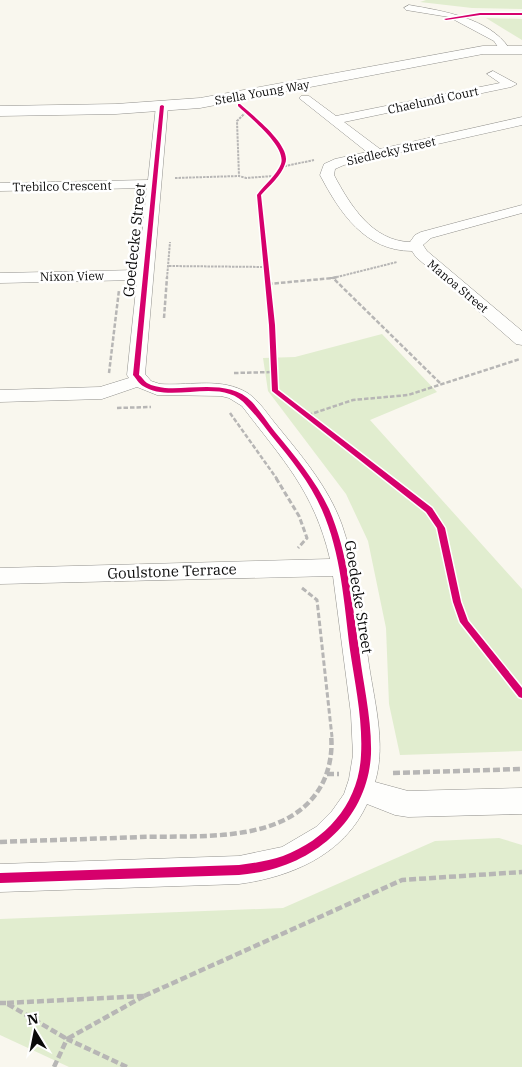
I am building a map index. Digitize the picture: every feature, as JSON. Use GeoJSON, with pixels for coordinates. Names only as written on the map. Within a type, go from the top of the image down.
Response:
{"type":"FeatureCollection","features":[{"type":"Feature","properties":{"kind":"street"},"geometry":{"type":"LineString","coordinates":[[409,8],[452,15],[498,39],[504,48]]}},
{"type":"Feature","properties":{"kind":"street","name":"Stella Young Way"},"geometry":{"type":"LineString","coordinates":[[0,111],[162,106],[246,96],[484,50],[504,48],[522,50]]}},
{"type":"Feature","properties":{"kind":"street","name":"Chaelundi Court"},"geometry":{"type":"LineString","coordinates":[[493,74],[511,84]]}},
{"type":"Feature","properties":{"kind":"street"},"geometry":{"type":"LineString","coordinates":[[511,84],[522,90]]}},
{"type":"Feature","properties":{"kind":"street","name":"Chaelundi Court"},"geometry":{"type":"LineString","coordinates":[[335,120],[511,84]]}},
{"type":"Feature","properties":{"kind":"street"},"geometry":{"type":"LineString","coordinates":[[305,98],[378,154]]}},
{"type":"Feature","properties":{"kind":"street","name":"Goedecke Street"},"geometry":{"type":"LineString","coordinates":[[0,878],[239,870],[278,864],[312,848],[327,835],[351,806],[362,782],[366,739],[343,567],[332,526],[314,490],[245,398],[231,391],[220,389],[158,389],[140,380],[135,369],[162,106]]}},
{"type":"Feature","properties":{"kind":"street","name":"Siedlecky Street"},"geometry":{"type":"LineString","coordinates":[[416,247],[394,245],[378,238],[348,211],[327,175],[328,169],[334,164],[522,121]]}},
{"type":"Feature","properties":{"kind":"street","name":"Trebilco Crescent"},"geometry":{"type":"LineString","coordinates":[[0,187],[154,184]]}},
{"type":"Feature","properties":{"kind":"street","name":"Manoa Street"},"geometry":{"type":"LineString","coordinates":[[522,210],[426,235],[418,240],[416,247],[423,256],[522,340]]}},
{"type":"Feature","properties":{"kind":"street","name":"Nixon View"},"geometry":{"type":"LineString","coordinates":[[0,278],[145,275]]}},
{"type":"Feature","properties":{"kind":"street"},"geometry":{"type":"LineString","coordinates":[[0,396],[102,393],[140,380]]}},
{"type":"Feature","properties":{"kind":"street","name":"Goulstone Terrace"},"geometry":{"type":"LineString","coordinates":[[0,576],[343,567]]}},
{"type":"Feature","properties":{"kind":"street"},"geometry":{"type":"LineString","coordinates":[[362,782],[395,802],[408,804],[522,801]]}},
{"type":"Feature","properties":{"kind":"path"},"geometry":{"type":"LineString","coordinates":[[239,105],[250,115],[237,122],[239,176]]}},
{"type":"Feature","properties":{"kind":"path"},"geometry":{"type":"LineString","coordinates":[[175,178],[239,176],[271,180],[284,162],[284,153]]}},
{"type":"Feature","properties":{"kind":"path"},"geometry":{"type":"LineString","coordinates":[[164,320],[171,237]]}},
{"type":"Feature","properties":{"kind":"path"},"geometry":{"type":"LineString","coordinates":[[266,258],[268,289],[333,278],[400,261]]}},
{"type":"Feature","properties":{"kind":"path"},"geometry":{"type":"LineString","coordinates":[[169,266],[200,266],[209,268],[267,267]]}},
{"type":"Feature","properties":{"kind":"path"},"geometry":{"type":"LineString","coordinates":[[333,278],[440,384]]}},
{"type":"Feature","properties":{"kind":"path"},"geometry":{"type":"LineString","coordinates":[[103,377],[109,374],[120,291],[115,288]]}},
{"type":"Feature","properties":{"kind":"path"},"geometry":{"type":"LineString","coordinates":[[304,412],[352,400],[408,395],[520,359]]}},
{"type":"Feature","properties":{"kind":"path"},"geometry":{"type":"LineString","coordinates":[[274,362],[274,382]]}},
{"type":"Feature","properties":{"kind":"path"},"geometry":{"type":"LineString","coordinates":[[228,373],[274,372]]}},
{"type":"Feature","properties":{"kind":"path"},"geometry":{"type":"LineString","coordinates":[[116,408],[155,407]]}},
{"type":"Feature","properties":{"kind":"path"},"geometry":{"type":"LineString","coordinates":[[228,411],[283,487],[295,509],[308,538],[297,548]]}},
{"type":"Feature","properties":{"kind":"path"},"geometry":{"type":"LineString","coordinates":[[304,412],[315,421]]}},
{"type":"Feature","properties":{"kind":"path"},"geometry":{"type":"LineString","coordinates":[[0,842],[235,834],[259,831],[277,826],[294,816],[319,791],[332,758],[332,740],[317,600]]}},
{"type":"Feature","properties":{"kind":"path"},"geometry":{"type":"LineString","coordinates":[[327,774],[362,782],[522,769]]}},
{"type":"Feature","properties":{"kind":"path"},"geometry":{"type":"LineString","coordinates":[[54,1067],[67,1039],[144,996],[402,880],[522,872]]}},
{"type":"Feature","properties":{"kind":"path"},"geometry":{"type":"LineString","coordinates":[[2,1003],[144,996]]}},
{"type":"Feature","properties":{"kind":"path"},"geometry":{"type":"LineString","coordinates":[[2,1003],[67,1039],[127,1067]]}},
{"type":"Feature","properties":{"kind":"green space"},"geometry":{"type":"Polygon","coordinates":[[[426,0],[522,0],[522,9],[472,8],[420,2],[426,0]]]}},
{"type":"Feature","properties":{"kind":"green space"},"geometry":{"type":"Polygon","coordinates":[[[486,18],[522,19],[522,40],[486,18]]]}},
{"type":"Feature","properties":{"kind":"green space"},"geometry":{"type":"Polygon","coordinates":[[[382,334],[437,392],[370,420],[522,589],[522,751],[400,755],[389,704],[386,628],[368,541],[346,494],[268,391],[263,358],[295,357],[382,334]]]}},
{"type":"Feature","properties":{"kind":"green space"},"geometry":{"type":"Polygon","coordinates":[[[499,838],[522,845],[522,1067],[69,1067],[0,1035],[0,919],[283,908],[435,841],[499,838]]]}},
{"type":"Feature","properties":{"kind":"cycle path"},"geometry":{"type":"LineString","coordinates":[[446,19],[480,14],[522,14]]}},
{"type":"Feature","properties":{"kind":"cycle path"},"geometry":{"type":"LineString","coordinates":[[239,105],[274,139],[280,147],[284,161],[281,169],[259,195],[272,325],[275,391],[429,510],[441,528],[457,602],[464,622],[522,694]]}},
{"type":"Feature","properties":{"kind":"cycle path"},"geometry":{"type":"LineString","coordinates":[[0,878],[239,870],[263,867],[307,850],[326,836],[342,820],[355,801],[363,779],[366,755],[365,728],[347,594],[337,542],[318,495],[300,467],[248,402],[236,394],[221,390],[172,391],[157,389],[145,385],[136,375],[162,106]]}}]}
